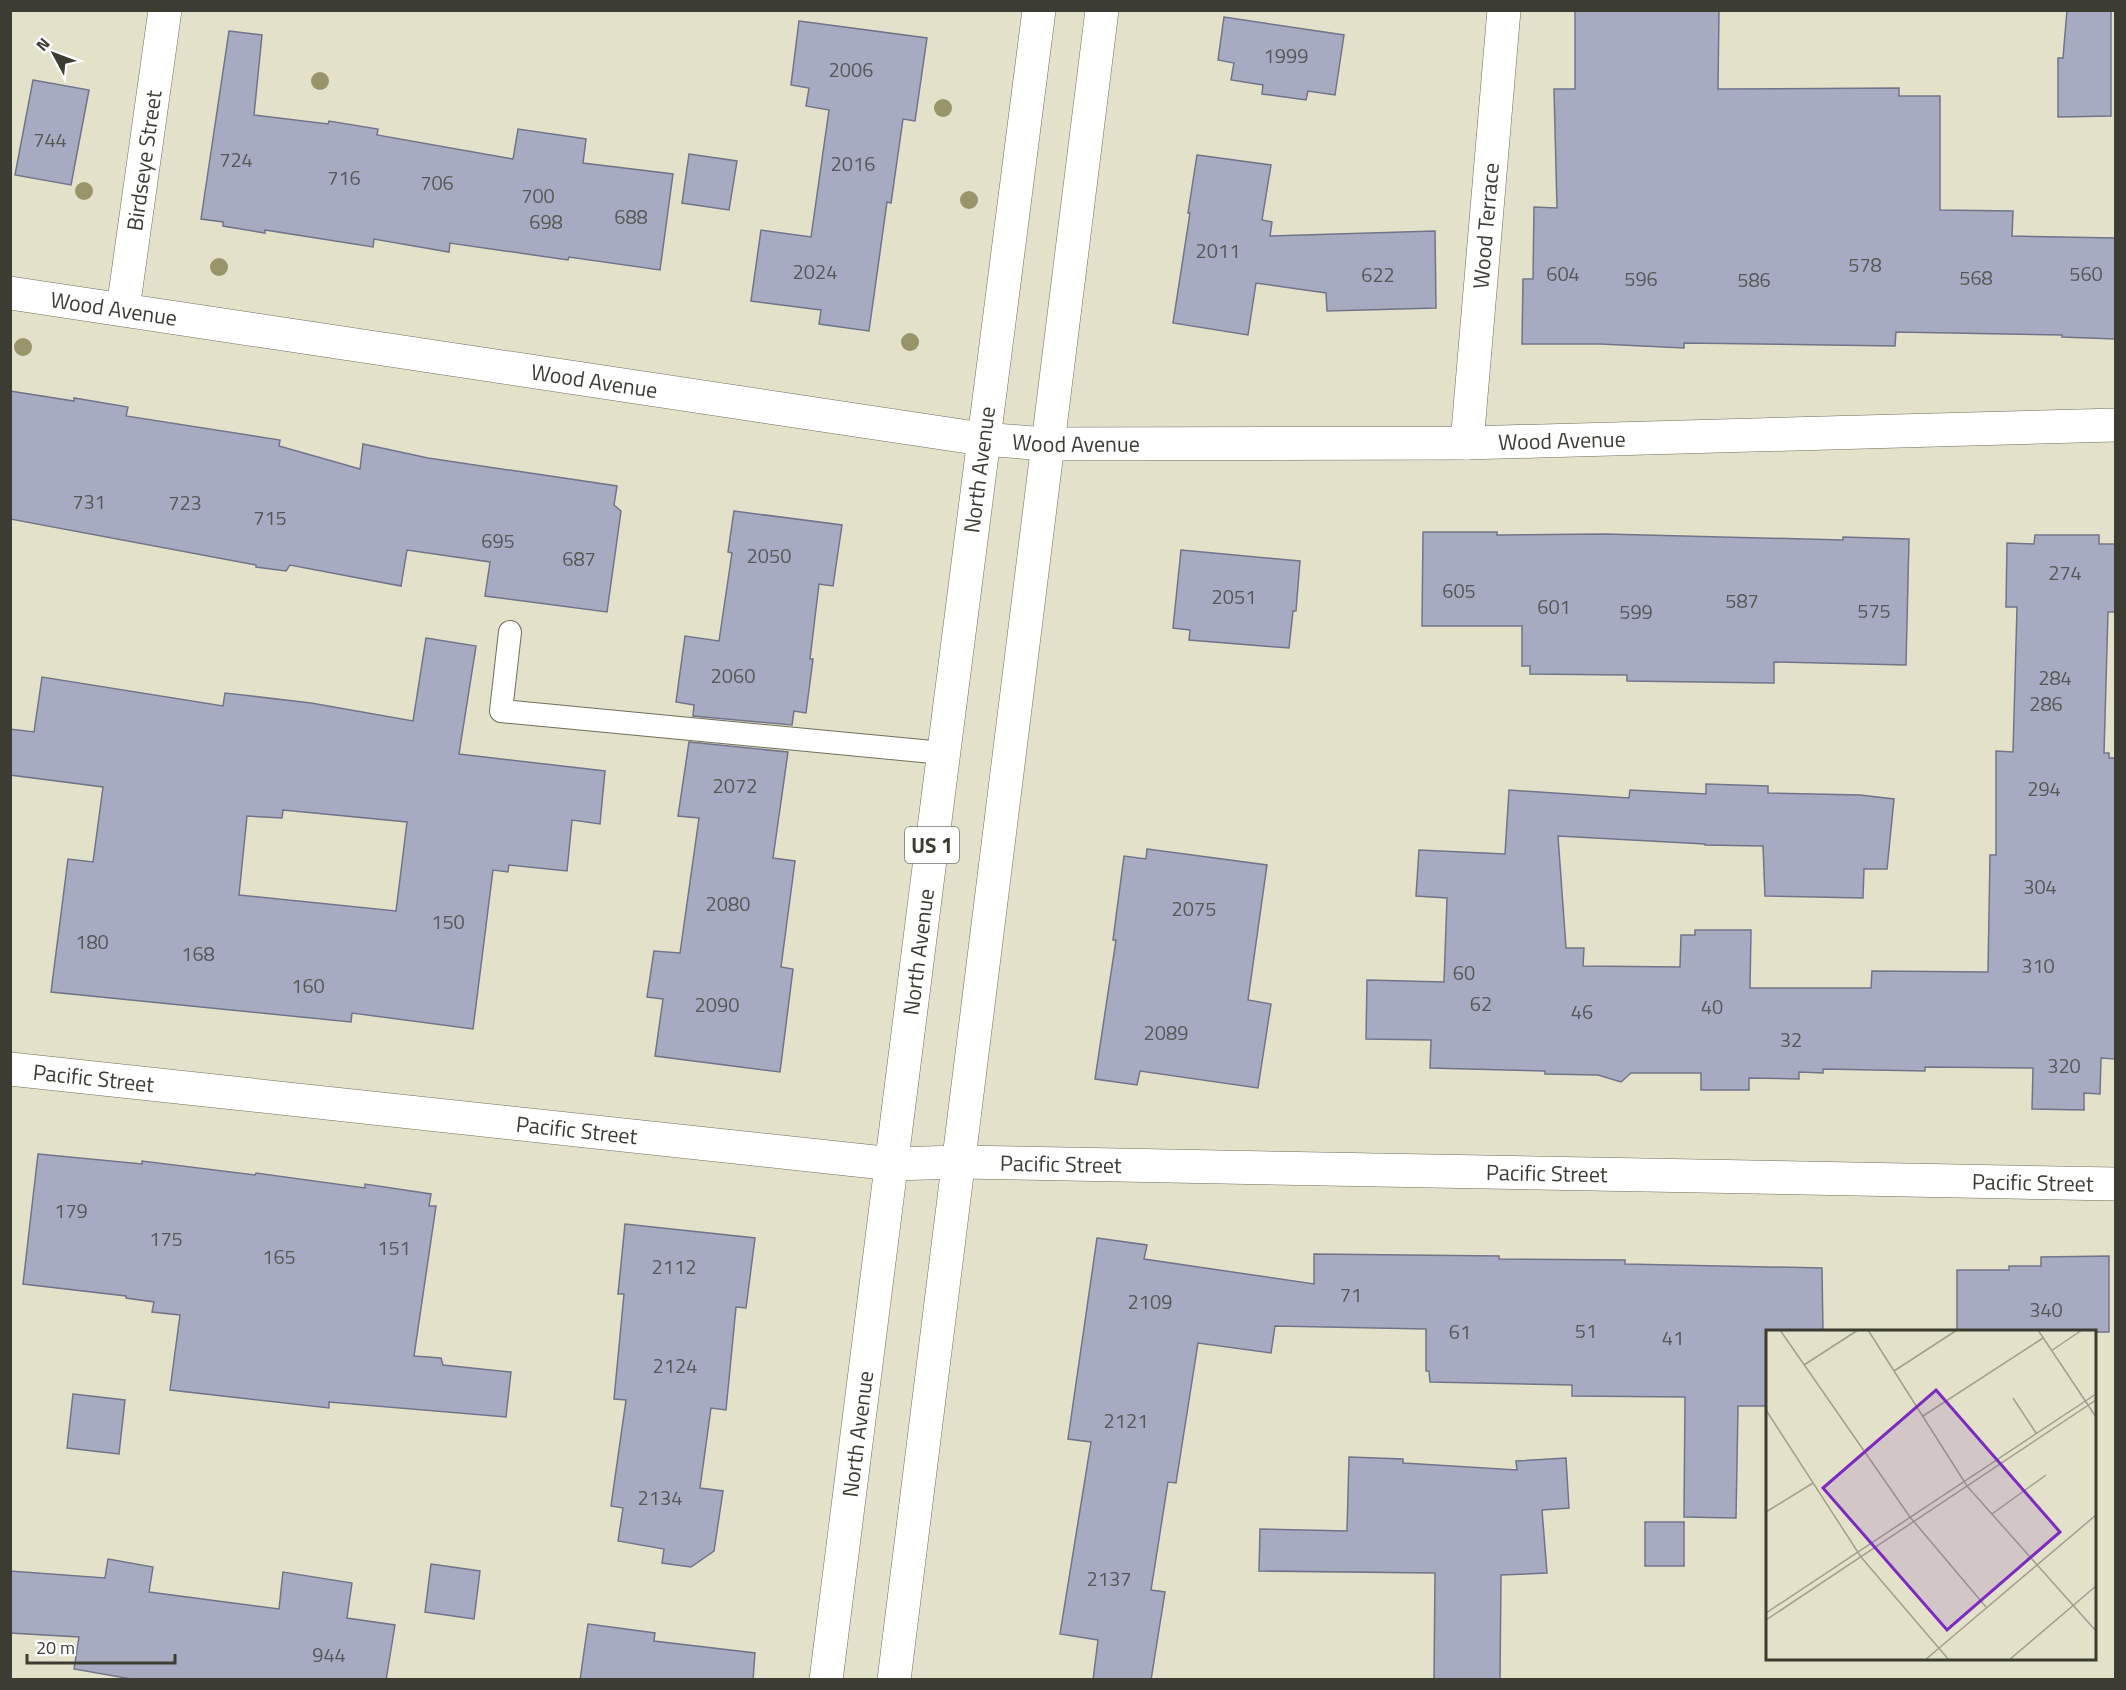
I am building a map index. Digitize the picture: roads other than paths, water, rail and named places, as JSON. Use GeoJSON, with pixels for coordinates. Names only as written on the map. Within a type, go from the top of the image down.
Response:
{"type":"FeatureCollection","features":[{"type":"Feature","properties":{"kind":"street","name":"Birdseye Street"},"geometry":{"type":"LineString","coordinates":[[123,309],[165,10]]}},
{"type":"Feature","properties":{"kind":"street","name":"North Avenue"},"geometry":{"type":"LineString","coordinates":[[826,1680],[893,1164],[982,439],[1039,10]]}},
{"type":"Feature","properties":{"kind":"street"},"geometry":{"type":"LineString","coordinates":[[894,1680],[1046,444],[1102,10]]}},
{"type":"Feature","properties":{"kind":"street","name":"Wood Terrace"},"geometry":{"type":"LineString","coordinates":[[1467,443],[1504,10]]}},
{"type":"Feature","properties":{"kind":"street","name":"Wood Avenue"},"geometry":{"type":"LineString","coordinates":[[10,293],[982,439],[1046,444],[1467,443],[2115,425]]}},
{"type":"Feature","properties":{"kind":"street","name":"Pacific Street"},"geometry":{"type":"LineString","coordinates":[[10,1069],[893,1164],[959,1162],[2115,1184]]}},
{"type":"Feature","properties":{"kind":"lane"},"geometry":{"type":"LineString","coordinates":[[510,632],[501,711],[943,753]]}}]}
